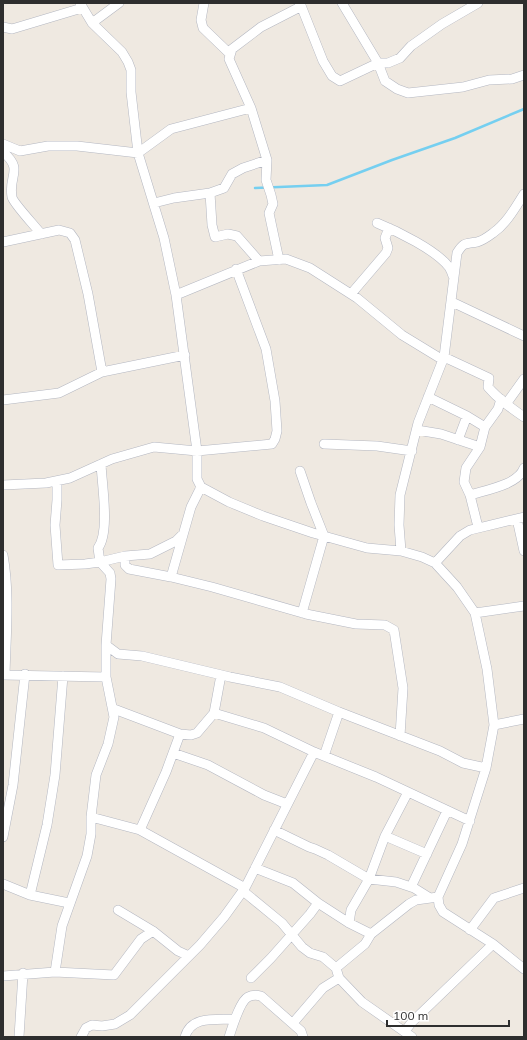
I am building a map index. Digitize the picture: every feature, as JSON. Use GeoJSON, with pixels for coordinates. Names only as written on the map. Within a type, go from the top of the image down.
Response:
{"type":"FeatureCollection","features":[{"type":"Feature","properties":{"kind":"street"},"geometry":{"type":"LineString","coordinates":[[92,22],[119,3]]}},
{"type":"Feature","properties":{"kind":"street"},"geometry":{"type":"LineString","coordinates":[[204,3],[201,20],[203,28],[230,54]]}},
{"type":"Feature","properties":{"kind":"street"},"geometry":{"type":"LineString","coordinates":[[342,3],[378,63],[385,81],[397,89],[408,93],[463,87],[490,80],[512,79],[524,74]]}},
{"type":"Feature","properties":{"kind":"street"},"geometry":{"type":"LineString","coordinates":[[300,4],[323,61],[332,76],[340,81],[378,63],[388,62],[400,58],[411,46],[442,24],[478,3]]}},
{"type":"Feature","properties":{"kind":"street"},"geometry":{"type":"LineString","coordinates":[[279,260],[269,213],[273,204],[266,180],[267,160],[251,108],[229,58],[232,49],[261,27],[298,8],[300,4]]}},
{"type":"Feature","properties":{"kind":"street"},"geometry":{"type":"LineString","coordinates":[[3,27],[12,29],[81,6],[92,22],[122,52],[128,62],[138,153],[164,238],[176,294],[197,451],[197,479],[201,487],[223,499],[263,516],[324,536],[367,548],[401,551],[422,557],[435,563],[457,587],[475,614],[487,669],[494,725],[486,768],[470,821],[462,844],[434,898]]}},
{"type":"Feature","properties":{"kind":"street"},"geometry":{"type":"LineString","coordinates":[[3,144],[20,151],[48,146],[77,146],[138,153],[171,129],[251,108]]}},
{"type":"Feature","properties":{"kind":"street"},"geometry":{"type":"LineString","coordinates":[[3,152],[14,163],[15,169],[12,180],[12,198],[41,234]]}},
{"type":"Feature","properties":{"kind":"street"},"geometry":{"type":"LineString","coordinates":[[154,204],[174,198],[210,193],[224,188],[232,174],[243,168],[267,160]]}},
{"type":"Feature","properties":{"kind":"street"},"geometry":{"type":"LineString","coordinates":[[210,193],[212,224],[215,236],[228,234],[237,236],[259,261]]}},
{"type":"Feature","properties":{"kind":"street"},"geometry":{"type":"LineString","coordinates":[[401,551],[399,525],[400,495],[418,430],[418,423],[444,358],[452,302],[454,277],[452,266],[461,246],[466,243],[478,242],[494,232],[512,214],[524,194]]}},
{"type":"Feature","properties":{"kind":"street"},"geometry":{"type":"LineString","coordinates":[[377,223],[407,237],[452,266]]}},
{"type":"Feature","properties":{"kind":"street"},"geometry":{"type":"LineString","coordinates":[[351,294],[386,254],[388,248],[385,238],[389,228]]}},
{"type":"Feature","properties":{"kind":"street"},"geometry":{"type":"LineString","coordinates":[[3,242],[60,230],[70,233],[75,240],[88,294],[102,372]]}},
{"type":"Feature","properties":{"kind":"street"},"geometry":{"type":"LineString","coordinates":[[176,294],[259,261],[286,259],[310,268],[351,294],[402,335],[444,358],[489,378],[488,387],[503,402],[524,417]]}},
{"type":"Feature","properties":{"kind":"street"},"geometry":{"type":"LineString","coordinates":[[3,485],[46,483],[70,478],[112,459],[154,447],[197,451],[272,444],[277,431],[275,401],[266,349],[236,269]]}},
{"type":"Feature","properties":{"kind":"street"},"geometry":{"type":"LineString","coordinates":[[452,302],[524,336]]}},
{"type":"Feature","properties":{"kind":"street"},"geometry":{"type":"LineString","coordinates":[[3,400],[59,393],[102,372],[185,355]]}},
{"type":"Feature","properties":{"kind":"street"},"geometry":{"type":"LineString","coordinates":[[478,527],[470,495],[464,482],[466,468],[480,447],[485,427],[503,402],[524,379]]}},
{"type":"Feature","properties":{"kind":"street"},"geometry":{"type":"LineString","coordinates":[[428,397],[467,416],[485,427]]}},
{"type":"Feature","properties":{"kind":"street"},"geometry":{"type":"LineString","coordinates":[[458,440],[467,416]]}},
{"type":"Feature","properties":{"kind":"street"},"geometry":{"type":"LineString","coordinates":[[418,430],[441,434],[480,447]]}},
{"type":"Feature","properties":{"kind":"street"},"geometry":{"type":"LineString","coordinates":[[324,444],[377,446],[412,451]]}},
{"type":"Feature","properties":{"kind":"street"},"geometry":{"type":"LineString","coordinates":[[55,972],[62,926],[87,856],[91,834],[91,817],[96,775],[108,744],[114,717],[114,709],[111,702],[106,673],[106,645],[111,579],[110,573],[100,562],[98,548],[102,542],[105,526],[101,464]]}},
{"type":"Feature","properties":{"kind":"street"},"geometry":{"type":"LineString","coordinates":[[470,495],[512,482],[522,473],[524,468]]}},
{"type":"Feature","properties":{"kind":"street"},"geometry":{"type":"LineString","coordinates":[[300,471],[324,536],[302,613]]}},
{"type":"Feature","properties":{"kind":"street"},"geometry":{"type":"LineString","coordinates":[[57,481],[55,525],[58,565],[85,564],[125,556],[150,554],[176,541],[183,534]]}},
{"type":"Feature","properties":{"kind":"street"},"geometry":{"type":"LineString","coordinates":[[172,577],[191,508],[201,487]]}},
{"type":"Feature","properties":{"kind":"street"},"geometry":{"type":"LineString","coordinates":[[435,563],[460,536],[470,530],[520,518],[524,551]]}},
{"type":"Feature","properties":{"kind":"street"},"geometry":{"type":"LineString","coordinates":[[3,555],[4,675],[24,674],[63,676],[106,673]]}},
{"type":"Feature","properties":{"kind":"street"},"geometry":{"type":"LineString","coordinates":[[125,556],[125,565],[130,569],[212,587],[302,613],[356,624],[385,625],[394,630],[403,688],[400,736]]}},
{"type":"Feature","properties":{"kind":"street"},"geometry":{"type":"LineString","coordinates":[[475,614],[524,606]]}},
{"type":"Feature","properties":{"kind":"street"},"geometry":{"type":"LineString","coordinates":[[106,645],[118,654],[142,656],[221,675],[280,687],[339,712],[440,751],[462,763],[486,768]]}},
{"type":"Feature","properties":{"kind":"street"},"geometry":{"type":"LineString","coordinates":[[106,673],[118,654]]}},
{"type":"Feature","properties":{"kind":"street"},"geometry":{"type":"LineString","coordinates":[[3,837],[13,785],[24,674]]}},
{"type":"Feature","properties":{"kind":"street"},"geometry":{"type":"LineString","coordinates":[[114,709],[180,734],[191,735],[197,733],[214,713],[221,675]]}},
{"type":"Feature","properties":{"kind":"street"},"geometry":{"type":"LineString","coordinates":[[30,895],[47,825],[56,775],[63,676]]}},
{"type":"Feature","properties":{"kind":"street"},"geometry":{"type":"LineString","coordinates":[[324,756],[339,712]]}},
{"type":"Feature","properties":{"kind":"street"},"geometry":{"type":"LineString","coordinates":[[214,713],[264,728],[314,752],[408,792],[470,821]]}},
{"type":"Feature","properties":{"kind":"street"},"geometry":{"type":"LineString","coordinates":[[494,725],[524,720]]}},
{"type":"Feature","properties":{"kind":"street"},"geometry":{"type":"LineString","coordinates":[[140,830],[166,772],[180,734]]}},
{"type":"Feature","properties":{"kind":"street"},"geometry":{"type":"LineString","coordinates":[[81,1037],[86,1028],[92,1025],[102,1026],[115,1024],[130,1015],[189,956],[224,917],[244,889],[314,752]]}},
{"type":"Feature","properties":{"kind":"street"},"geometry":{"type":"LineString","coordinates":[[173,754],[208,765],[264,795],[287,804]]}},
{"type":"Feature","properties":{"kind":"street"},"geometry":{"type":"LineString","coordinates":[[349,923],[351,910],[369,879],[385,836],[408,792]]}},
{"type":"Feature","properties":{"kind":"street"},"geometry":{"type":"LineString","coordinates":[[411,887],[447,811]]}},
{"type":"Feature","properties":{"kind":"street"},"geometry":{"type":"LineString","coordinates":[[91,817],[140,830],[244,889],[282,923],[302,947],[310,953],[323,957],[336,968],[339,978],[362,1002],[409,1034],[412,1022],[493,944]]}},
{"type":"Feature","properties":{"kind":"street"},"geometry":{"type":"LineString","coordinates":[[274,830],[309,848],[328,855],[369,879],[396,882],[411,887],[434,898],[443,912],[493,944],[524,969]]}},
{"type":"Feature","properties":{"kind":"street"},"geometry":{"type":"LineString","coordinates":[[385,836],[427,854]]}},
{"type":"Feature","properties":{"kind":"street"},"geometry":{"type":"LineString","coordinates":[[255,868],[293,883],[318,903],[349,923],[371,934]]}},
{"type":"Feature","properties":{"kind":"street"},"geometry":{"type":"LineString","coordinates":[[3,884],[30,895],[69,903]]}},
{"type":"Feature","properties":{"kind":"street"},"geometry":{"type":"LineString","coordinates":[[470,930],[494,898],[524,888]]}},
{"type":"Feature","properties":{"kind":"street"},"geometry":{"type":"LineString","coordinates":[[336,968],[365,944],[371,934],[416,900],[434,898]]}},
{"type":"Feature","properties":{"kind":"street"},"geometry":{"type":"LineString","coordinates":[[251,978],[272,958],[318,903]]}},
{"type":"Feature","properties":{"kind":"street"},"geometry":{"type":"LineString","coordinates":[[118,910],[153,931],[178,951],[189,956]]}},
{"type":"Feature","properties":{"kind":"street"},"geometry":{"type":"LineString","coordinates":[[3,976],[23,973],[55,972],[114,975],[141,939],[153,931]]}},
{"type":"Feature","properties":{"kind":"street"},"geometry":{"type":"LineString","coordinates":[[19,1037],[23,973]]}},
{"type":"Feature","properties":{"kind":"street"},"geometry":{"type":"LineString","coordinates":[[293,1023],[323,988],[339,978]]}},
{"type":"Feature","properties":{"kind":"street"},"geometry":{"type":"LineString","coordinates":[[229,1037],[242,1003],[247,997],[256,995],[261,996],[293,1023],[301,1031],[303,1037]]}},
{"type":"Feature","properties":{"kind":"street"},"geometry":{"type":"LineString","coordinates":[[185,1037],[187,1029],[199,1021],[235,1019]]}},
{"type":"Feature","properties":{"kind":"waterway"},"geometry":{"type":"LineString","coordinates":[[255,188],[327,185],[455,138],[524,109]]}}]}
